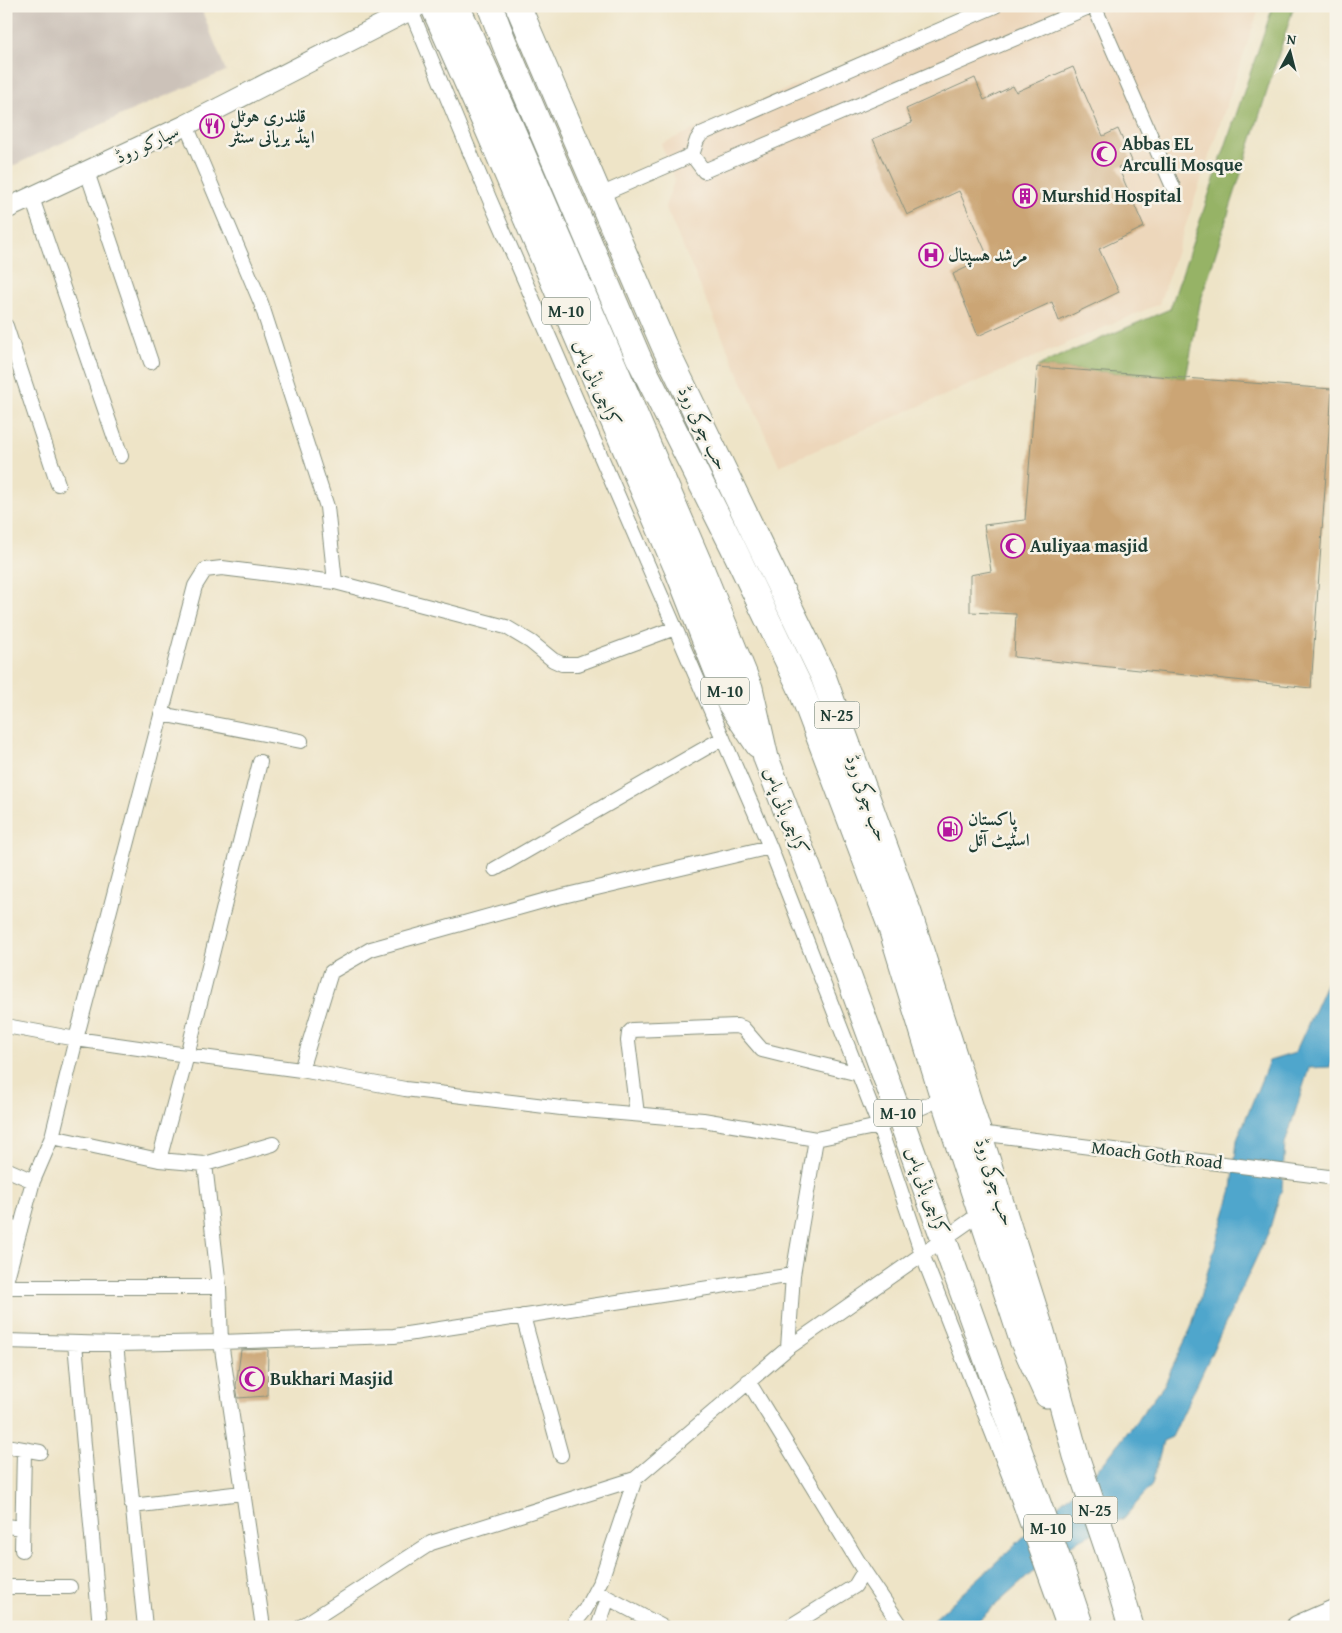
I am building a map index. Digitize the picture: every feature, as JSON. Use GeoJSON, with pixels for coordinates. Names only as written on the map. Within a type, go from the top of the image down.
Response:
{"type":"FeatureCollection","features":[{"type":"Feature","properties":{"kind":"highway","name":"کراچی بائی پاس"},"geometry":{"type":"LineString","coordinates":[[457,6],[515,136],[709,616]]}},
{"type":"Feature","properties":{"kind":"highway"},"geometry":{"type":"LineString","coordinates":[[490,6],[508,54],[639,359],[732,545],[800,687],[890,925],[943,1098],[1022,1340],[1078,1463]]}},
{"type":"Feature","properties":{"kind":"highway","name":"حب چوکی روڈ"},"geometry":{"type":"LineString","coordinates":[[518,6],[664,346],[823,676],[909,913],[1042,1332],[1078,1463],[1111,1558],[1131,1627]]}},
{"type":"Feature","properties":{"kind":"highway","name":"کراچی بائی پاس"},"geometry":{"type":"LineString","coordinates":[[418,7],[488,130],[709,616],[750,688],[766,758],[827,918],[890,1121],[944,1239],[1024,1488],[1057,1581],[1081,1627]]}},
{"type":"Feature","properties":{"kind":"highway","name":"حب چوکی روڈ"},"geometry":{"type":"LineString","coordinates":[[1111,1558],[1140,1627]]}},
{"type":"Feature","properties":{"kind":"main road"},"geometry":{"type":"LineString","coordinates":[[1297,1627],[1336,1610]]}},
{"type":"Feature","properties":{"kind":"street"},"geometry":{"type":"LineString","coordinates":[[600,195],[692,155],[701,134],[995,6]]}},
{"type":"Feature","properties":{"kind":"street"},"geometry":{"type":"LineString","coordinates":[[692,155],[704,171],[1092,6],[1173,187]]}},
{"type":"Feature","properties":{"kind":"street"},"geometry":{"type":"LineString","coordinates":[[418,7],[489,198],[770,847],[859,1074],[890,1121],[922,1254],[1024,1488]]}},
{"type":"Feature","properties":{"kind":"street","name":"سپارکو روڈ"},"geometry":{"type":"LineString","coordinates":[[6,209],[186,125],[418,7]]}},
{"type":"Feature","properties":{"kind":"street"},"geometry":{"type":"LineString","coordinates":[[186,125],[261,303],[327,507],[335,582]]}},
{"type":"Feature","properties":{"kind":"street"},"geometry":{"type":"LineString","coordinates":[[87,172],[150,362]]}},
{"type":"Feature","properties":{"kind":"street"},"geometry":{"type":"LineString","coordinates":[[32,198],[121,456]]}},
{"type":"Feature","properties":{"kind":"street"},"geometry":{"type":"LineString","coordinates":[[6,326],[58,484]]}},
{"type":"Feature","properties":{"kind":"street"},"geometry":{"type":"LineString","coordinates":[[6,1282],[34,1181],[52,1138],[76,1039],[195,586],[205,570],[222,568],[335,582],[506,628],[531,642],[553,660],[562,664],[578,664],[675,628]]}},
{"type":"Feature","properties":{"kind":"street"},"geometry":{"type":"LineString","coordinates":[[161,714],[301,742]]}},
{"type":"Feature","properties":{"kind":"street"},"geometry":{"type":"LineString","coordinates":[[495,869],[723,738]]}},
{"type":"Feature","properties":{"kind":"street"},"geometry":{"type":"LineString","coordinates":[[159,1160],[187,1056],[260,762]]}},
{"type":"Feature","properties":{"kind":"street"},"geometry":{"type":"LineString","coordinates":[[301,1070],[332,972],[372,948],[550,899],[770,847]]}},
{"type":"Feature","properties":{"kind":"street"},"geometry":{"type":"LineString","coordinates":[[6,1026],[76,1039],[187,1056],[301,1070],[405,1088],[561,1108],[704,1120],[816,1139],[890,1121],[943,1098]]}},
{"type":"Feature","properties":{"kind":"street"},"geometry":{"type":"LineString","coordinates":[[638,1114],[628,1041],[629,1033],[632,1030],[737,1026],[743,1028],[762,1050],[859,1074]]}},
{"type":"Feature","properties":{"kind":"street","name":"Moach Goth Road"},"geometry":{"type":"LineString","coordinates":[[979,1133],[1336,1178]]}},
{"type":"Feature","properties":{"kind":"street"},"geometry":{"type":"LineString","coordinates":[[52,1138],[159,1160],[205,1164],[273,1144]]}},
{"type":"Feature","properties":{"kind":"street"},"geometry":{"type":"LineString","coordinates":[[788,1348],[793,1275],[816,1139]]}},
{"type":"Feature","properties":{"kind":"street"},"geometry":{"type":"LineString","coordinates":[[205,1164],[219,1287],[222,1342],[262,1627]]}},
{"type":"Feature","properties":{"kind":"street"},"geometry":{"type":"LineString","coordinates":[[6,1169],[34,1181]]}},
{"type":"Feature","properties":{"kind":"street"},"geometry":{"type":"LineString","coordinates":[[301,1627],[431,1543],[635,1479],[788,1348],[981,1213]]}},
{"type":"Feature","properties":{"kind":"street"},"geometry":{"type":"LineString","coordinates":[[6,1225],[20,1230]]}},
{"type":"Feature","properties":{"kind":"street"},"geometry":{"type":"LineString","coordinates":[[6,1341],[116,1344],[394,1336],[793,1275]]}},
{"type":"Feature","properties":{"kind":"street"},"geometry":{"type":"LineString","coordinates":[[6,1287],[219,1287]]}},
{"type":"Feature","properties":{"kind":"street"},"geometry":{"type":"LineString","coordinates":[[523,1316],[561,1455]]}},
{"type":"Feature","properties":{"kind":"street"},"geometry":{"type":"LineString","coordinates":[[75,1343],[100,1627]]}},
{"type":"Feature","properties":{"kind":"street"},"geometry":{"type":"LineString","coordinates":[[116,1344],[145,1627]]}},
{"type":"Feature","properties":{"kind":"street"},"geometry":{"type":"LineString","coordinates":[[748,1381],[864,1571],[902,1627]]}},
{"type":"Feature","properties":{"kind":"street"},"geometry":{"type":"LineString","coordinates":[[6,1446],[40,1452]]}},
{"type":"Feature","properties":{"kind":"street"},"geometry":{"type":"LineString","coordinates":[[22,1550],[24,1450]]}},
{"type":"Feature","properties":{"kind":"street"},"geometry":{"type":"LineString","coordinates":[[571,1627],[585,1610],[601,1580],[635,1479]]}},
{"type":"Feature","properties":{"kind":"street"},"geometry":{"type":"LineString","coordinates":[[132,1506],[242,1493]]}},
{"type":"Feature","properties":{"kind":"street"},"geometry":{"type":"LineString","coordinates":[[6,1526],[22,1528]]}},
{"type":"Feature","properties":{"kind":"street"},"geometry":{"type":"LineString","coordinates":[[788,1627],[855,1586],[864,1571]]}},
{"type":"Feature","properties":{"kind":"street"},"geometry":{"type":"LineString","coordinates":[[1057,1581],[1064,1627]]}},
{"type":"Feature","properties":{"kind":"street"},"geometry":{"type":"LineString","coordinates":[[6,1587],[70,1588]]}},
{"type":"Feature","properties":{"kind":"street"},"geometry":{"type":"LineString","coordinates":[[595,1592],[663,1627]]}},
{"type":"Feature","properties":{"kind":"street"},"geometry":{"type":"LineString","coordinates":[[598,1627],[608,1598]]}},
{"type":"Feature","properties":{"kind":"shaded area"},"geometry":{"type":"Polygon","coordinates":[[[6,6],[200,6],[226,71],[139,107],[6,169],[6,6]]]}},
{"type":"Feature","properties":{"kind":"shaded area","name":"مرشد ہسپتال"},"geometry":{"type":"Polygon","coordinates":[[[977,6],[1260,6],[1159,304],[779,466],[665,206],[675,179],[661,144],[977,6]]]}},
{"type":"Feature","properties":{"kind":"green space"},"geometry":{"type":"Polygon","coordinates":[[[1273,6],[1294,6],[1200,303],[1186,378],[1037,367],[1170,309],[1273,6]]]}},
{"type":"Feature","properties":{"kind":"water"},"geometry":{"type":"Polygon","coordinates":[[[1336,962],[1336,1045],[1330,1067],[1309,1068],[1285,1144],[1282,1188],[1269,1231],[1172,1437],[1163,1441],[1152,1485],[1124,1518],[1073,1543],[1035,1570],[971,1627],[928,1627],[931,1622],[1103,1464],[1164,1385],[1191,1328],[1232,1189],[1237,1140],[1269,1061],[1295,1053],[1336,962]]]}},
{"type":"Feature","properties":{"kind":"building","name":"Murshid Hospital"},"geometry":{"type":"Polygon","coordinates":[[[1073,67],[1103,136],[1118,129],[1132,161],[1118,167],[1144,227],[1099,249],[1119,292],[1059,321],[1052,302],[978,336],[953,274],[988,257],[959,191],[907,215],[873,139],[912,123],[906,109],[975,78],[984,100],[1013,86],[1016,92],[1073,67]]]}},
{"type":"Feature","properties":{"kind":"building"},"geometry":{"type":"Polygon","coordinates":[[[1037,367],[1332,389],[1311,688],[1014,657],[1016,614],[970,612],[970,575],[991,571],[984,525],[1025,520],[1037,367]]]}},
{"type":"Feature","properties":{"kind":"building","name":"Bukhari Masjid"},"geometry":{"type":"Polygon","coordinates":[[[268,1349],[267,1396],[238,1398],[236,1386],[241,1350],[268,1349]]]}},
{"type":"Feature","properties":{"kind":"place","name":"قلندری ہوٹل اینڈ بریانی سنٹر"},"geometry":{"type":"Point","coordinates":[212,126]}},
{"type":"Feature","properties":{"kind":"place","name":"Abbas EL Arculli Mosque"},"geometry":{"type":"Point","coordinates":[1104,154]}},
{"type":"Feature","properties":{"kind":"place","name":"Murshid Hospital"},"geometry":{"type":"Point","coordinates":[1025,196]}},
{"type":"Feature","properties":{"kind":"place","name":"مرشد ہسپتال"},"geometry":{"type":"Point","coordinates":[931,255]}},
{"type":"Feature","properties":{"kind":"place","name":"Auliyaa masjid"},"geometry":{"type":"Point","coordinates":[1013,546]}},
{"type":"Feature","properties":{"kind":"place","name":"پاکستان اسٹیٹ آئل"},"geometry":{"type":"Point","coordinates":[950,829]}},
{"type":"Feature","properties":{"kind":"place","name":"Bukhari Masjid"},"geometry":{"type":"Point","coordinates":[252,1379]}}]}
